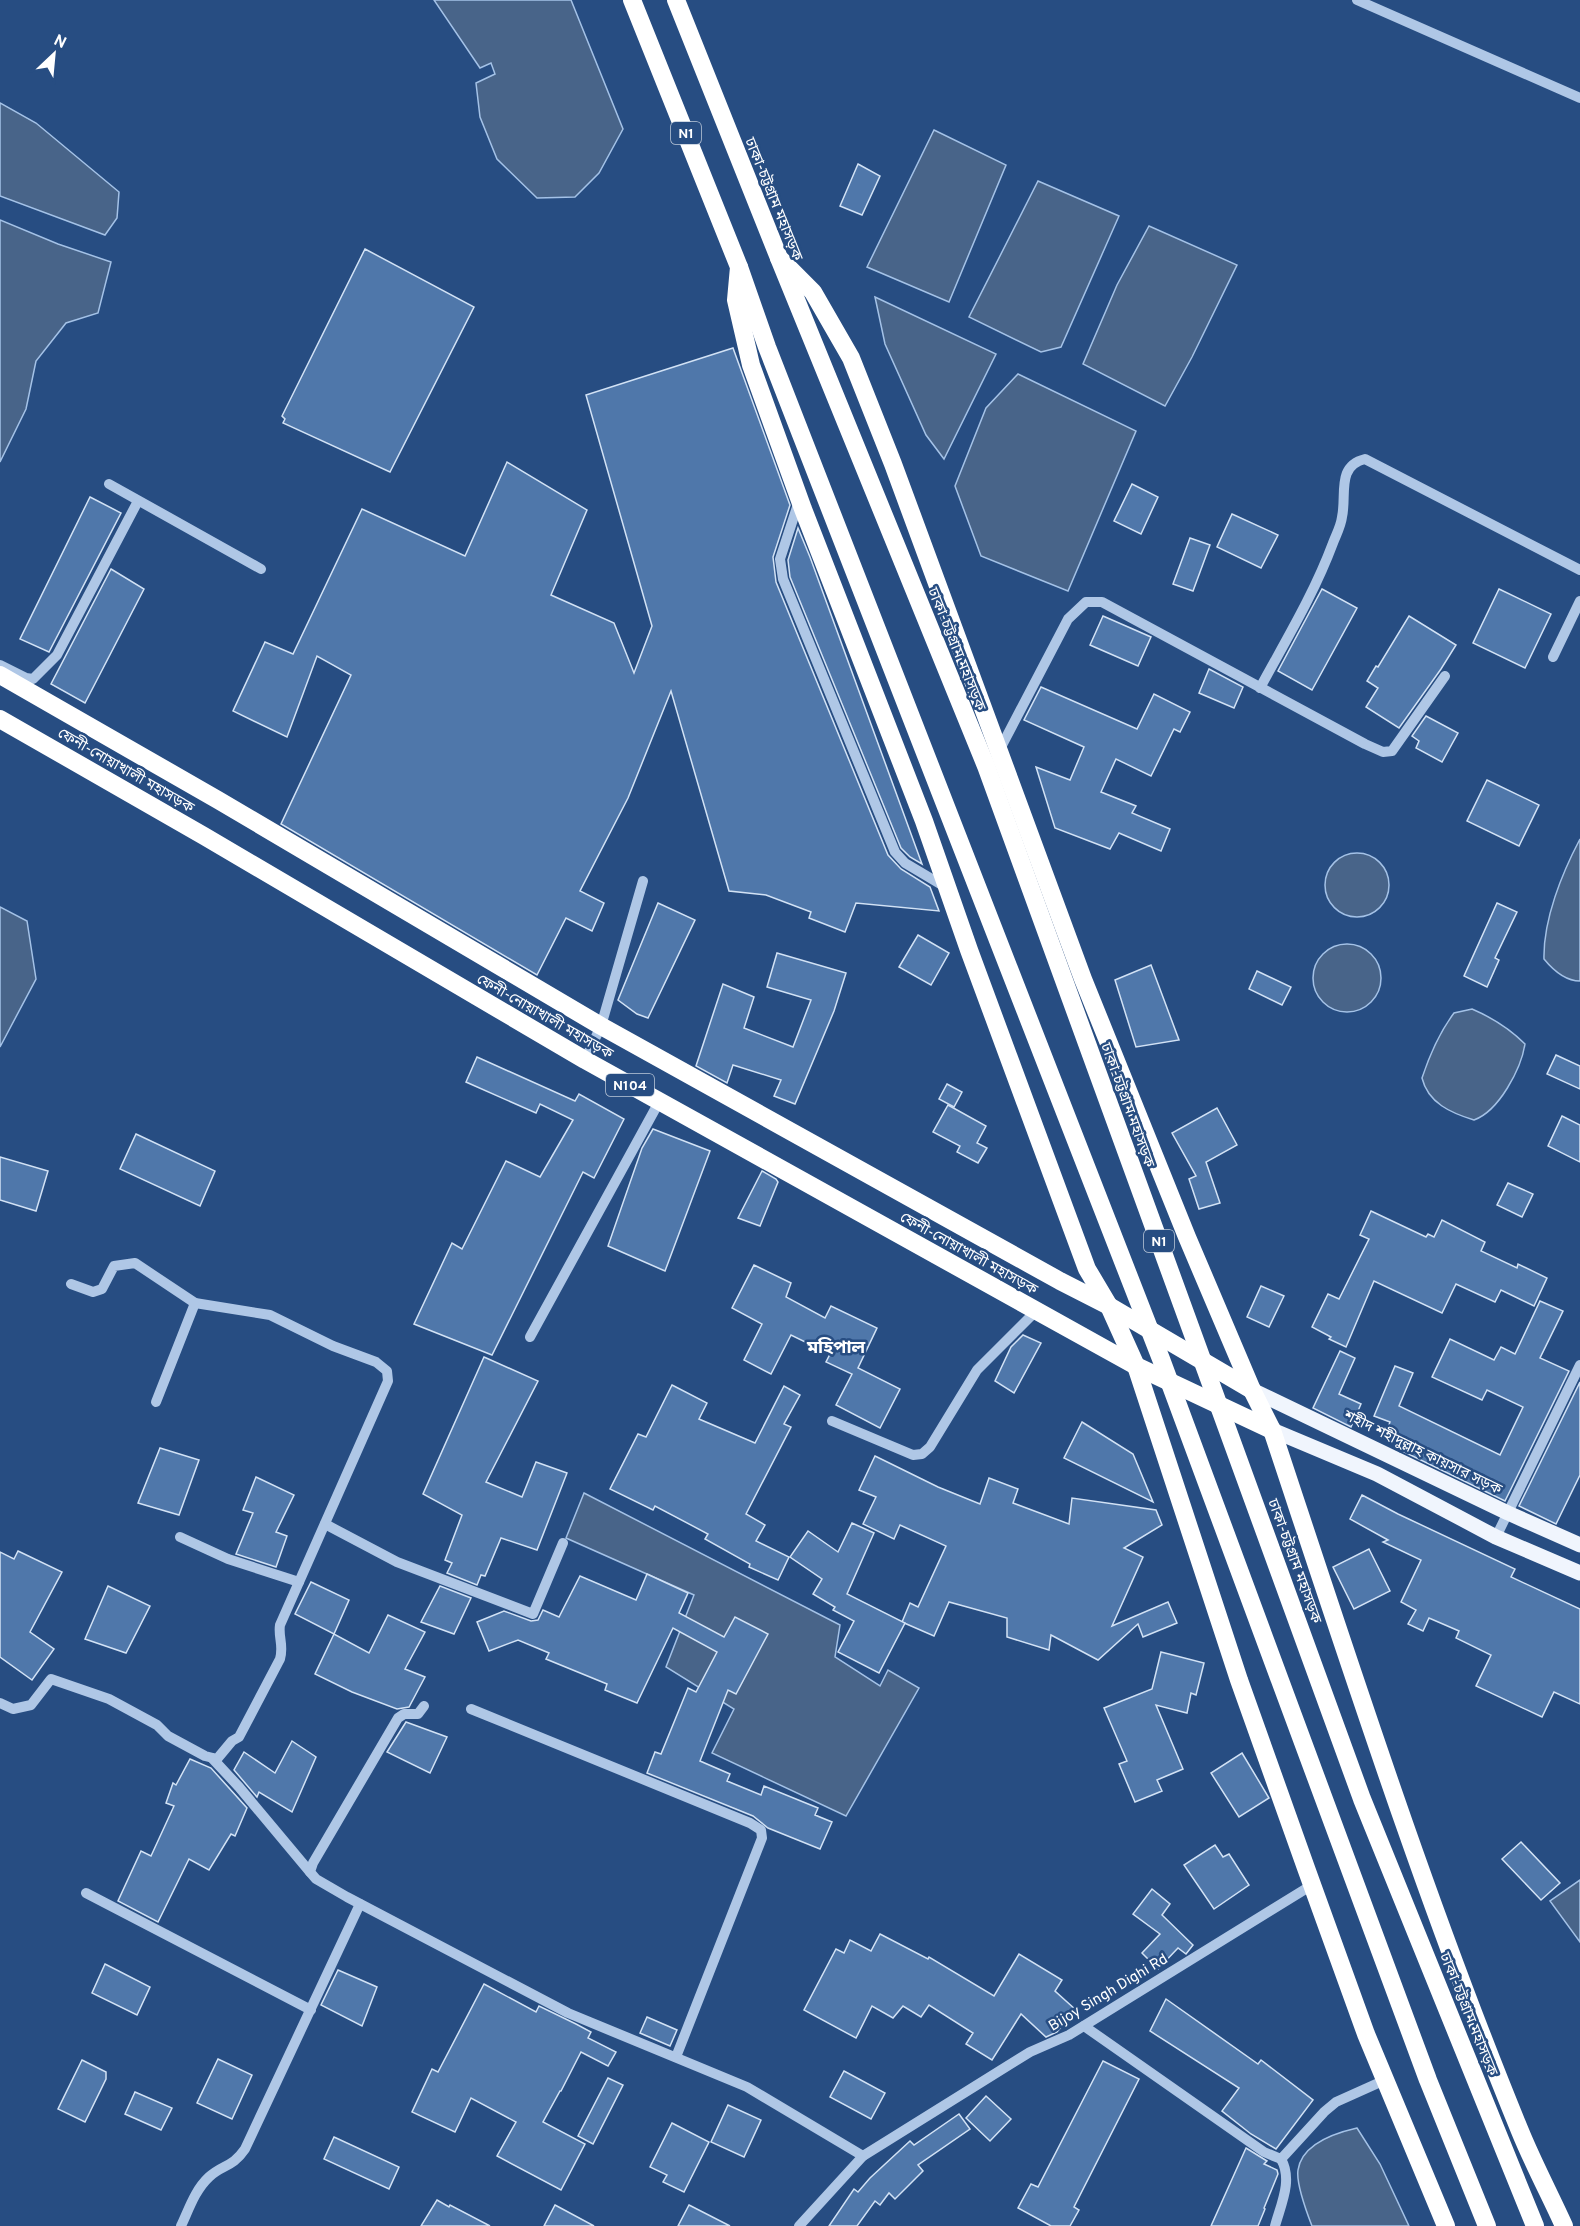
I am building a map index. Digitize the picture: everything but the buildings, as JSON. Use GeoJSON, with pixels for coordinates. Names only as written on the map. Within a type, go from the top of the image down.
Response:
{"type":"FeatureCollection","features":[{"type":"Feature","properties":{"kind":"highway","name":"N1"},"geometry":{"type":"LineString","coordinates":[[632,0],[739,267],[767,347],[1161,1359],[1424,2069],[1487,2226]]}},
{"type":"Feature","properties":{"kind":"highway","name":"ঢাকা-চট্টগ্রাম মহাসড়ক"},"geometry":{"type":"LineString","coordinates":[[676,0],[986,766],[1358,1788],[1535,2226]]}},
{"type":"Feature","properties":{"kind":"highway"},"geometry":{"type":"LineString","coordinates":[[779,258],[813,292],[851,358],[1083,979],[1187,1237],[1252,1390],[1272,1430],[1364,1706],[1440,1923],[1521,2133],[1564,2226]]}},
{"type":"Feature","properties":{"kind":"highway"},"geometry":{"type":"LineString","coordinates":[[739,267],[736,300],[751,365],[799,499],[924,822],[1087,1269],[1108,1306],[1136,1366],[1239,1680],[1312,1885],[1385,2080],[1446,2226]]}},
{"type":"Feature","properties":{"kind":"highway","name":"ফেনী-নোয়াখালী মহাসড়ক"},"geometry":{"type":"LineString","coordinates":[[0,675],[218,800],[601,1026],[1108,1306],[1252,1390]]}},
{"type":"Feature","properties":{"kind":"highway","name":"ফেনী-নোয়াখালী মহাসড়ক"},"geometry":{"type":"LineString","coordinates":[[0,719],[659,1102],[1136,1366],[1272,1430]]}},
{"type":"Feature","properties":{"kind":"main road","name":"শহীদ শহীদুল্লাহ কায়সার সড়ক"},"geometry":{"type":"LineString","coordinates":[[1252,1390],[1508,1513],[1580,1545]]}},
{"type":"Feature","properties":{"kind":"main road","name":"N104"},"geometry":{"type":"LineString","coordinates":[[1272,1430],[1377,1474],[1496,1537],[1580,1573]]}},
{"type":"Feature","properties":{"kind":"street"},"geometry":{"type":"LineString","coordinates":[[1357,0],[1580,98]]}},
{"type":"Feature","properties":{"kind":"street"},"geometry":{"type":"LineString","coordinates":[[1260,688],[1321,576],[1342,517],[1343,483],[1349,468],[1358,460],[1365,459],[1580,570]]}},
{"type":"Feature","properties":{"kind":"street"},"geometry":{"type":"LineString","coordinates":[[110,484],[261,569]]}},
{"type":"Feature","properties":{"kind":"street"},"geometry":{"type":"LineString","coordinates":[[799,499],[780,559],[783,579],[895,852],[905,863],[947,888]]}},
{"type":"Feature","properties":{"kind":"street"},"geometry":{"type":"LineString","coordinates":[[0,665],[26,678],[33,679],[57,655],[138,501]]}},
{"type":"Feature","properties":{"kind":"street"},"geometry":{"type":"LineString","coordinates":[[1553,657],[1580,601]]}},
{"type":"Feature","properties":{"kind":"street"},"geometry":{"type":"LineString","coordinates":[[999,751],[1068,619],[1086,602],[1102,602],[1383,752],[1392,751],[1445,676]]}},
{"type":"Feature","properties":{"kind":"street"},"geometry":{"type":"LineString","coordinates":[[585,1060],[601,1026],[643,881]]}},
{"type":"Feature","properties":{"kind":"street"},"geometry":{"type":"LineString","coordinates":[[531,1337],[659,1102]]}},
{"type":"Feature","properties":{"kind":"street"},"geometry":{"type":"LineString","coordinates":[[71,1284],[93,1292],[102,1289],[114,1266],[135,1263],[195,1303],[270,1315],[333,1346],[376,1362],[387,1371],[388,1381],[280,1625],[283,1649],[280,1659],[239,1737],[232,1741],[217,1759],[212,1758]]}},
{"type":"Feature","properties":{"kind":"street"},"geometry":{"type":"LineString","coordinates":[[156,1402],[195,1303]]}},
{"type":"Feature","properties":{"kind":"street"},"geometry":{"type":"LineString","coordinates":[[832,1421],[913,1455],[922,1454],[930,1446],[977,1370],[1036,1311]]}},
{"type":"Feature","properties":{"kind":"street"},"geometry":{"type":"LineString","coordinates":[[1496,1537],[1580,1365]]}},
{"type":"Feature","properties":{"kind":"street"},"geometry":{"type":"LineString","coordinates":[[325,1524],[397,1562],[533,1614],[563,1544]]}},
{"type":"Feature","properties":{"kind":"street"},"geometry":{"type":"LineString","coordinates":[[180,1537],[228,1559],[298,1582]]}},
{"type":"Feature","properties":{"kind":"street"},"geometry":{"type":"LineString","coordinates":[[0,1702],[13,1708],[31,1705],[51,1679],[109,1699],[158,1725],[168,1736],[212,1758],[316,1879],[568,2013],[747,2087],[863,2156]]}},
{"type":"Feature","properties":{"kind":"street"},"geometry":{"type":"LineString","coordinates":[[310,1872],[313,1863],[398,1718],[404,1714],[417,1714],[424,1706]]}},
{"type":"Feature","properties":{"kind":"street"},"geometry":{"type":"LineString","coordinates":[[471,1709],[750,1823],[761,1830],[762,1838],[676,2057]]}},
{"type":"Feature","properties":{"kind":"street","name":"Bijoy Singh Dighi Rd"},"geometry":{"type":"LineString","coordinates":[[799,2226],[863,2156],[1030,2052],[1084,2026],[1312,1885]]}},
{"type":"Feature","properties":{"kind":"street"},"geometry":{"type":"LineString","coordinates":[[86,1893],[310,2010]]}},
{"type":"Feature","properties":{"kind":"street"},"geometry":{"type":"LineString","coordinates":[[182,2226],[199,2188],[211,2175],[236,2162],[245,2149],[360,1904]]}},
{"type":"Feature","properties":{"kind":"street"},"geometry":{"type":"LineString","coordinates":[[1084,2026],[1264,2152],[1281,2159],[1287,2184],[1275,2226]]}},
{"type":"Feature","properties":{"kind":"street"},"geometry":{"type":"LineString","coordinates":[[1281,2159],[1336,2102],[1385,2080]]}},
{"type":"Feature","properties":{"kind":"water"},"geometry":{"type":"Polygon","coordinates":[[[434,0],[571,0],[623,129],[599,173],[575,197],[537,198],[497,159],[480,117],[476,83],[495,74],[491,63],[480,68],[434,0]]]}},
{"type":"Feature","properties":{"kind":"water"},"geometry":{"type":"Polygon","coordinates":[[[0,103],[36,123],[119,192],[117,218],[105,235],[0,196],[0,103]]]}},
{"type":"Feature","properties":{"kind":"water"},"geometry":{"type":"Polygon","coordinates":[[[934,130],[1006,165],[949,302],[867,267],[934,130]]]}},
{"type":"Feature","properties":{"kind":"water"},"geometry":{"type":"Polygon","coordinates":[[[1038,181],[1119,216],[1061,347],[1041,352],[969,317],[1038,181]]]}},
{"type":"Feature","properties":{"kind":"water"},"geometry":{"type":"Polygon","coordinates":[[[0,220],[58,244],[111,262],[98,313],[66,323],[36,361],[26,409],[0,462],[0,220]]]}},
{"type":"Feature","properties":{"kind":"water"},"geometry":{"type":"Polygon","coordinates":[[[1149,226],[1237,265],[1165,406],[1083,364],[1117,285],[1149,226]]]}},
{"type":"Feature","properties":{"kind":"water"},"geometry":{"type":"Polygon","coordinates":[[[875,297],[996,354],[944,459],[926,435],[885,344],[875,297]]]}},
{"type":"Feature","properties":{"kind":"water"},"geometry":{"type":"Polygon","coordinates":[[[1018,374],[1136,431],[1068,591],[981,556],[955,486],[986,408],[1018,374]]]}},
{"type":"Feature","properties":{"kind":"water"},"geometry":{"type":"Polygon","coordinates":[[[1580,839],[1580,981],[1575,981],[1560,974],[1544,959],[1550,913],[1580,839]]]}},
{"type":"Feature","properties":{"kind":"water"},"geometry":{"type":"Polygon","coordinates":[[[1357,853],[1375,859],[1383,867],[1389,885],[1383,903],[1375,911],[1357,917],[1339,911],[1331,903],[1325,885],[1331,867],[1339,859],[1357,853]]]}},
{"type":"Feature","properties":{"kind":"water"},"geometry":{"type":"Polygon","coordinates":[[[0,907],[27,921],[36,979],[0,1047],[0,907]]]}},
{"type":"Feature","properties":{"kind":"water"},"geometry":{"type":"Polygon","coordinates":[[[1347,944],[1360,947],[1371,954],[1378,965],[1381,978],[1378,991],[1371,1002],[1360,1009],[1347,1012],[1334,1009],[1323,1002],[1316,991],[1313,978],[1316,965],[1323,954],[1334,947],[1347,944]]]}},
{"type":"Feature","properties":{"kind":"water"},"geometry":{"type":"Polygon","coordinates":[[[1472,1009],[1500,1024],[1525,1044],[1514,1077],[1500,1099],[1492,1108],[1474,1120],[1442,1106],[1429,1094],[1422,1078],[1435,1044],[1454,1013],[1472,1009]]]}},
{"type":"Feature","properties":{"kind":"water"},"geometry":{"type":"Polygon","coordinates":[[[584,1493],[840,1625],[835,1657],[880,1686],[888,1670],[919,1688],[846,1816],[712,1753],[734,1709],[666,1667],[694,1595],[566,1538],[584,1493]]]}},
{"type":"Feature","properties":{"kind":"water"},"geometry":{"type":"Polygon","coordinates":[[[1580,1880],[1580,1942],[1550,1901],[1580,1880]]]}},
{"type":"Feature","properties":{"kind":"water"},"geometry":{"type":"Polygon","coordinates":[[[1357,2128],[1380,2164],[1409,2226],[1312,2226],[1299,2182],[1298,2170],[1301,2161],[1306,2153],[1321,2141],[1357,2128]]]}},
{"type":"Feature","properties":{"kind":"district","name":"মহিপাল"},"geometry":{"type":"Point","coordinates":[836,1347]}}]}
